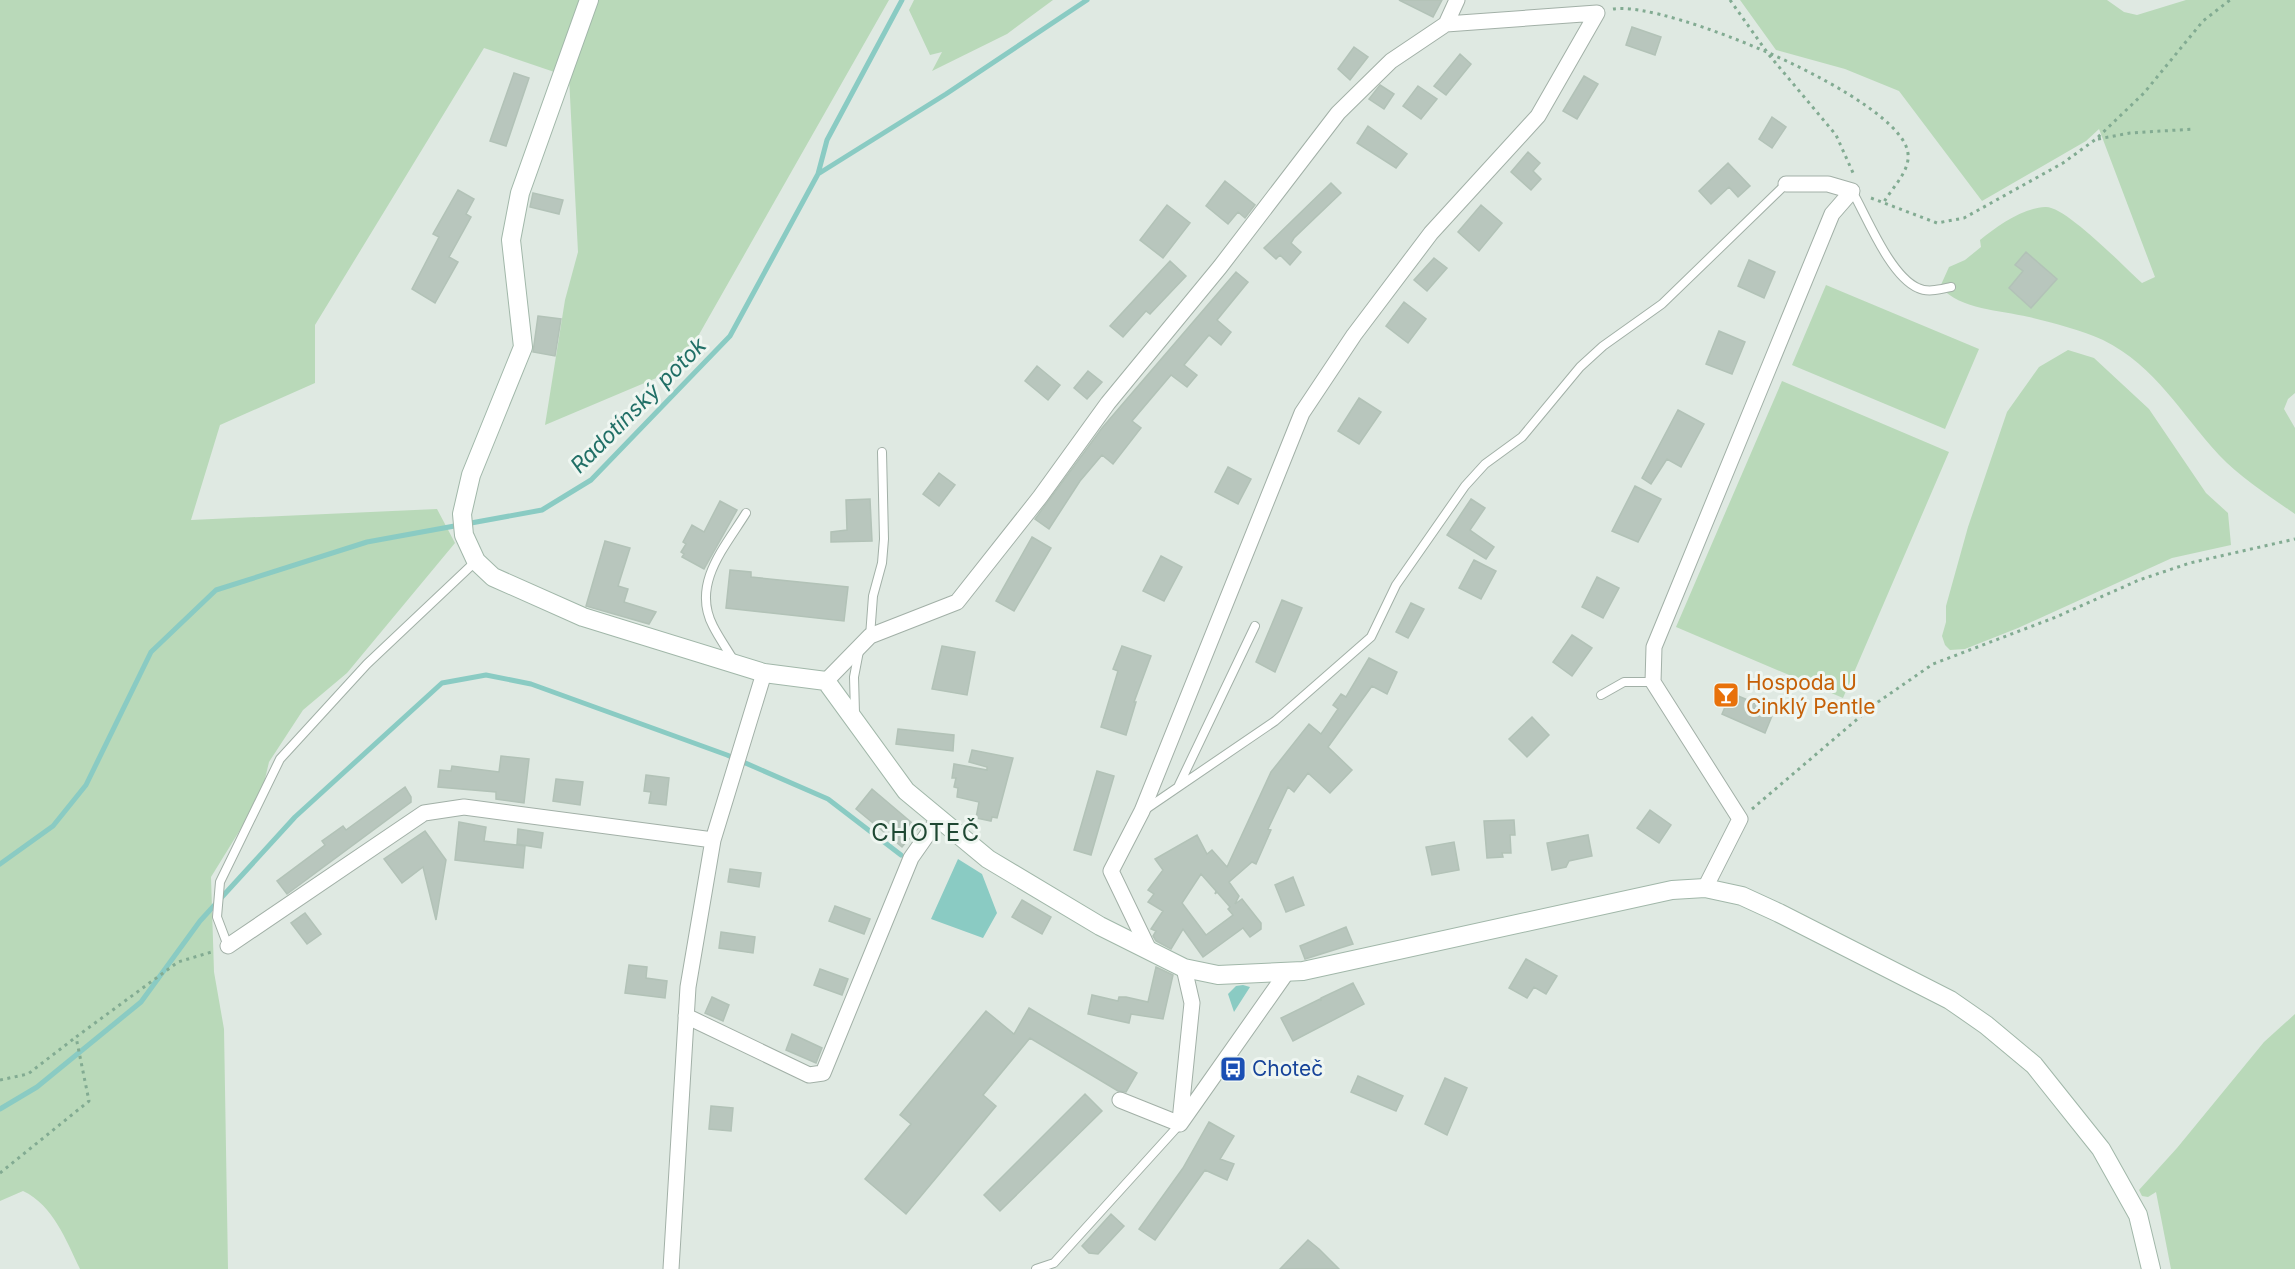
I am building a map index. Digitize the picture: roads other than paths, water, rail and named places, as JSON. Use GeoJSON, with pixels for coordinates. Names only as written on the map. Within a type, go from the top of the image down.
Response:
{"type":"FeatureCollection","features":[{"type":"Feature","properties":{"kind":"street"},"geometry":{"type":"LineString","coordinates":[[590,0],[520,193],[511,240],[523,347],[471,475],[462,514],[464,535],[476,561],[493,577],[583,617],[764,673],[826,681],[906,791],[988,859],[1100,926],[1184,968],[1218,975],[1303,971],[1672,890],[1705,888],[1742,896],[1950,1000],[1986,1024],[2026,1059],[2101,1149],[2138,1215],[2151,1269]]}},
{"type":"Feature","properties":{"kind":"street"},"geometry":{"type":"LineString","coordinates":[[1446,24],[1456,0]]}},
{"type":"Feature","properties":{"kind":"street"},"geometry":{"type":"LineString","coordinates":[[826,681],[866,640],[957,602],[1040,497],[1108,403],[1220,267],[1338,113],[1391,61],[1446,24],[1598,6]]}},
{"type":"Feature","properties":{"kind":"street"},"geometry":{"type":"LineString","coordinates":[[1149,950],[1111,871],[1142,811],[1302,413],[1354,335],[1431,233],[1538,116],[1598,6]]}},
{"type":"Feature","properties":{"kind":"street"},"geometry":{"type":"LineString","coordinates":[[1705,888],[1740,819],[1653,681],[1654,647],[1832,214],[1852,191],[1828,184],[1786,184]]}},
{"type":"Feature","properties":{"kind":"street"},"geometry":{"type":"LineString","coordinates":[[671,1269],[688,987],[713,840],[764,673]]}},
{"type":"Feature","properties":{"kind":"street"},"geometry":{"type":"LineString","coordinates":[[228,946],[424,813],[464,807],[713,840]]}},
{"type":"Feature","properties":{"kind":"street"},"geometry":{"type":"LineString","coordinates":[[687,1016],[809,1074],[823,1072],[911,858],[939,818]]}},
{"type":"Feature","properties":{"kind":"street"},"geometry":{"type":"LineString","coordinates":[[1180,1124],[1192,1003],[1184,968]]}},
{"type":"Feature","properties":{"kind":"street"},"geometry":{"type":"LineString","coordinates":[[1180,1124],[1287,972]]}},
{"type":"Feature","properties":{"kind":"street"},"geometry":{"type":"LineString","coordinates":[[1120,1100],[1180,1124]]}},
{"type":"Feature","properties":{"kind":"lane"},"geometry":{"type":"LineString","coordinates":[[1142,811],[1275,721],[1371,638],[1396,585],[1465,486],[1485,464],[1522,437],[1581,367],[1603,346],[1662,304],[1786,184]]}},
{"type":"Feature","properties":{"kind":"lane"},"geometry":{"type":"LineString","coordinates":[[1852,191],[1879,241],[1903,276],[1919,289],[1936,290],[1951,287]]}},
{"type":"Feature","properties":{"kind":"lane"},"geometry":{"type":"LineString","coordinates":[[861,732],[853,697],[854,677],[866,640],[873,596],[882,563],[884,539],[882,452]]}},
{"type":"Feature","properties":{"kind":"lane"},"geometry":{"type":"LineString","coordinates":[[737,665],[712,624],[704,588],[710,572],[746,513]]}},
{"type":"Feature","properties":{"kind":"lane"},"geometry":{"type":"LineString","coordinates":[[228,946],[217,917],[220,882],[280,759],[367,664],[476,561]]}},
{"type":"Feature","properties":{"kind":"lane"},"geometry":{"type":"LineString","coordinates":[[1178,786],[1255,626]]}},
{"type":"Feature","properties":{"kind":"lane"},"geometry":{"type":"LineString","coordinates":[[1601,695],[1624,682],[1653,681]]}},
{"type":"Feature","properties":{"kind":"lane"},"geometry":{"type":"LineString","coordinates":[[1036,1269],[1053,1266],[1180,1124]]}},
{"type":"Feature","properties":{"kind":"water"},"geometry":{"type":"Polygon","coordinates":[[[958,859],[982,874],[997,913],[983,938],[931,919],[958,859]]]}},
{"type":"Feature","properties":{"kind":"water"},"geometry":{"type":"Polygon","coordinates":[[[1236,986],[1250,987],[1234,1012],[1228,994],[1236,986]]]}},
{"type":"Feature","properties":{"kind":"waterway"},"geometry":{"type":"LineString","coordinates":[[818,174],[827,140],[902,0]]}},
{"type":"Feature","properties":{"kind":"waterway","name":"Radotínský potok"},"geometry":{"type":"LineString","coordinates":[[0,864],[53,826],[86,785],[151,652],[216,590],[367,542],[542,510],[591,480],[730,336],[818,174],[946,94],[1087,0]]}},
{"type":"Feature","properties":{"kind":"waterway"},"geometry":{"type":"LineString","coordinates":[[0,1109],[37,1087],[141,1002],[200,921],[295,817],[442,683],[486,675],[531,684],[727,755],[828,799],[901,855]]}},
{"type":"Feature","properties":{"kind":"place","name":"Hospoda U Cinklý Pentle"},"geometry":{"type":"Point","coordinates":[1726,695]}},
{"type":"Feature","properties":{"kind":"place","name":"Choteč"},"geometry":{"type":"Point","coordinates":[1233,1069]}},
{"type":"Feature","properties":{"kind":"district","name":"CHOTEČ"},"geometry":{"type":"Point","coordinates":[926,833]}}]}
